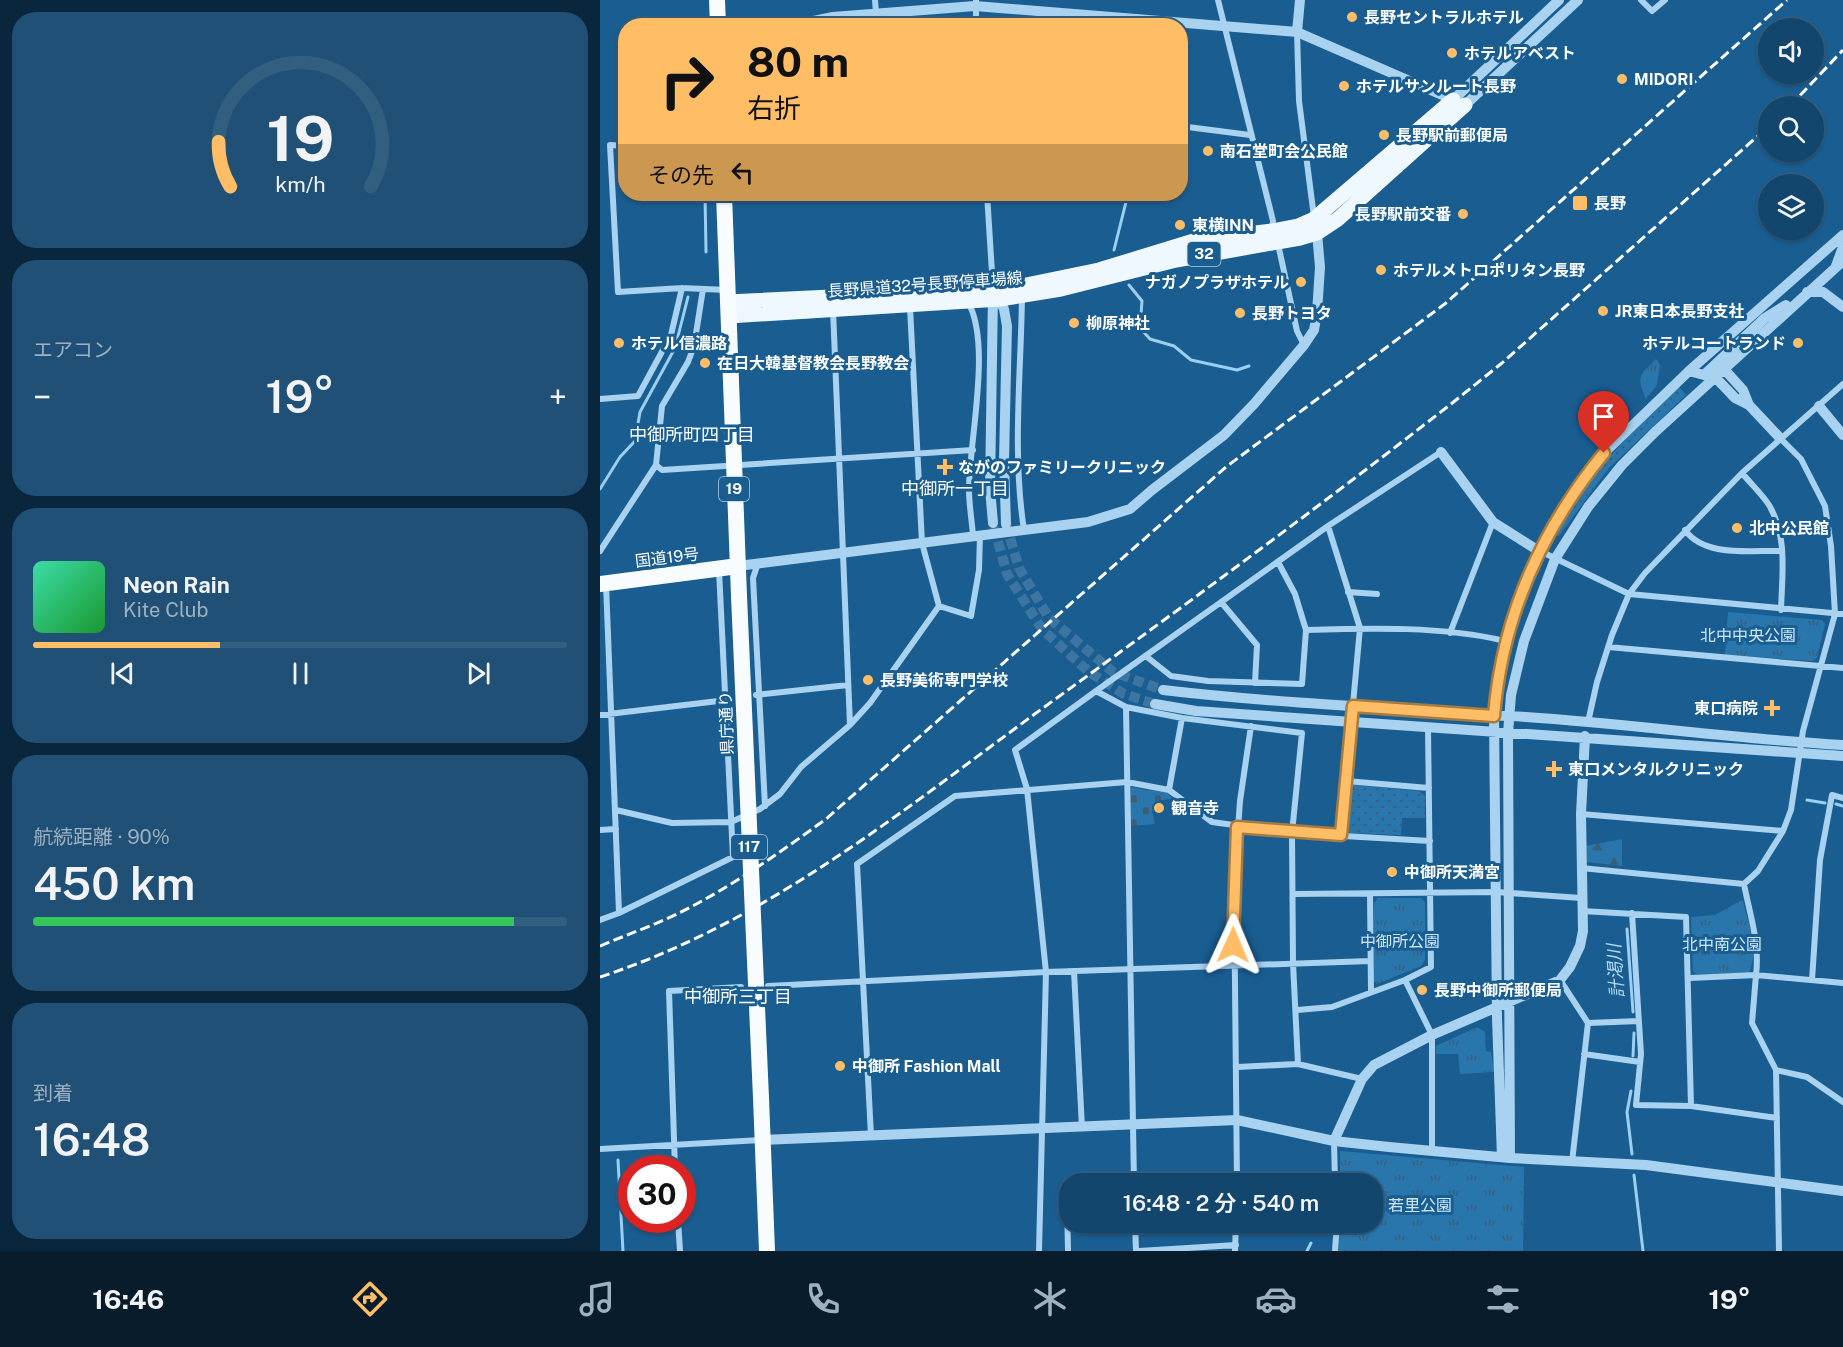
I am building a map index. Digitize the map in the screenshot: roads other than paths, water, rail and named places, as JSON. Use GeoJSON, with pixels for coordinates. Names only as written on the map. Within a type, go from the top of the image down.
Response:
{"type":"FeatureCollection","features":[{"type":"Feature","properties":{"kind":"highway"},"geometry":{"type":"LineString","coordinates":[[717,0],[718,18]]}},
{"type":"Feature","properties":{"kind":"highway","name":"県庁通り"},"geometry":{"type":"LineString","coordinates":[[724,201],[738,596],[767,1251]]}},
{"type":"Feature","properties":{"kind":"highway","name":"国道19号"},"geometry":{"type":"LineString","coordinates":[[603,583],[738,566]]}},
{"type":"Feature","properties":{"kind":"main road","name":"長野県道32号長野停車場線"},"geometry":{"type":"LineString","coordinates":[[728,303],[1022,296],[1061,289],[1275,238],[1298,226],[1316,226],[1338,219],[1467,103]]}},
{"type":"Feature","properties":{"kind":"main road","name":"長野県道32号長野停車場線"},"geometry":{"type":"LineString","coordinates":[[728,303],[832,309],[968,302],[1087,273],[1197,240],[1275,238]]}},
{"type":"Feature","properties":{"kind":"street"},"geometry":{"type":"LineString","coordinates":[[875,0],[876,13]]}},
{"type":"Feature","properties":{"kind":"street"},"geometry":{"type":"LineString","coordinates":[[1218,0],[1273,221],[1297,331],[1304,345]]}},
{"type":"Feature","properties":{"kind":"street"},"geometry":{"type":"LineString","coordinates":[[738,566],[1088,522],[1131,509],[1224,435],[1254,404],[1304,345],[1314,330],[1317,313],[1320,267],[1299,101],[1297,32],[1300,0]]}},
{"type":"Feature","properties":{"kind":"street"},"geometry":{"type":"LineString","coordinates":[[1467,103],[1578,0]]}},
{"type":"Feature","properties":{"kind":"street"},"geometry":{"type":"LineString","coordinates":[[1641,0],[1652,11],[1665,0]]}},
{"type":"Feature","properties":{"kind":"street"},"geometry":{"type":"LineString","coordinates":[[1467,103],[1475,80],[1556,1]]}},
{"type":"Feature","properties":{"kind":"street"},"geometry":{"type":"LineString","coordinates":[[840,18],[976,3],[1094,18]]}},
{"type":"Feature","properties":{"kind":"street"},"geometry":{"type":"LineString","coordinates":[[1188,25],[1297,32],[1467,103]]}},
{"type":"Feature","properties":{"kind":"street"},"geometry":{"type":"LineString","coordinates":[[1467,103],[1475,80]]}},
{"type":"Feature","properties":{"kind":"street"},"geometry":{"type":"LineString","coordinates":[[1188,127],[1250,135]]}},
{"type":"Feature","properties":{"kind":"street"},"geometry":{"type":"LineString","coordinates":[[618,146],[610,145],[618,292],[703,289],[711,291],[728,303]]}},
{"type":"Feature","properties":{"kind":"street"},"geometry":{"type":"LineString","coordinates":[[988,201],[995,296],[990,489],[993,523]]}},
{"type":"Feature","properties":{"kind":"street"},"geometry":{"type":"LineString","coordinates":[[1506,1157],[1497,1008],[1494,733],[1494,716],[1505,641],[1539,551],[1572,493],[1604,453],[1689,371],[1843,235]]}},
{"type":"Feature","properties":{"kind":"street"},"geometry":{"type":"LineString","coordinates":[[1506,1157],[1509,1004],[1509,716],[1518,661],[1555,559],[1588,507],[1622,465],[1839,264],[1843,247]]}},
{"type":"Feature","properties":{"kind":"street"},"geometry":{"type":"LineString","coordinates":[[600,399],[638,396],[671,334],[682,288]]}},
{"type":"Feature","properties":{"kind":"street"},"geometry":{"type":"LineString","coordinates":[[600,551],[656,465],[662,406],[694,346],[703,289]]}},
{"type":"Feature","properties":{"kind":"street"},"geometry":{"type":"LineString","coordinates":[[1689,371],[1704,375],[1766,318],[1809,290],[1829,295],[1843,307]]}},
{"type":"Feature","properties":{"kind":"street"},"geometry":{"type":"LineString","coordinates":[[995,296],[1007,326],[1004,471],[1006,524]]}},
{"type":"Feature","properties":{"kind":"street"},"geometry":{"type":"LineString","coordinates":[[1022,296],[1017,416],[1018,489],[1024,530]]}},
{"type":"Feature","properties":{"kind":"street"},"geometry":{"type":"LineString","coordinates":[[939,606],[971,616],[979,570],[977,536],[969,489],[977,420],[978,339],[976,319],[968,302]]}},
{"type":"Feature","properties":{"kind":"street"},"geometry":{"type":"LineString","coordinates":[[910,304],[922,543],[939,606]]}},
{"type":"Feature","properties":{"kind":"street"},"geometry":{"type":"LineString","coordinates":[[832,309],[850,725]]}},
{"type":"Feature","properties":{"kind":"street"},"geometry":{"type":"LineString","coordinates":[[1724,369],[1743,390],[1749,405]]}},
{"type":"Feature","properties":{"kind":"street"},"geometry":{"type":"LineString","coordinates":[[1581,868],[1744,884],[1758,871],[1783,831],[1791,810],[1800,748],[1835,614],[1831,546],[1825,506],[1801,459],[1749,405],[1735,398],[1715,377]]}},
{"type":"Feature","properties":{"kind":"street"},"geometry":{"type":"LineString","coordinates":[[1588,722],[1608,647],[1629,594],[1685,530],[1742,473],[1843,384]]}},
{"type":"Feature","properties":{"kind":"street"},"geometry":{"type":"LineString","coordinates":[[1820,406],[1843,435]]}},
{"type":"Feature","properties":{"kind":"street"},"geometry":{"type":"LineString","coordinates":[[656,465],[662,470],[973,450]]}},
{"type":"Feature","properties":{"kind":"street"},"geometry":{"type":"LineString","coordinates":[[1039,1251],[1046,972],[1027,789],[1015,750],[1328,526],[1441,452],[1492,522],[1539,551],[1629,594],[1843,614]]}},
{"type":"Feature","properties":{"kind":"street"},"geometry":{"type":"LineString","coordinates":[[1742,473],[1774,515],[1782,551],[1781,610]]}},
{"type":"Feature","properties":{"kind":"street"},"geometry":{"type":"LineString","coordinates":[[1450,633],[1492,522]]}},
{"type":"Feature","properties":{"kind":"street"},"geometry":{"type":"LineString","coordinates":[[1328,526],[1360,628],[1341,835]]}},
{"type":"Feature","properties":{"kind":"street"},"geometry":{"type":"LineString","coordinates":[[1685,530],[1691,538],[1714,548],[1782,551]]}},
{"type":"Feature","properties":{"kind":"street"},"geometry":{"type":"LineString","coordinates":[[1147,657],[1171,675],[1208,681],[1302,684],[1306,630],[1295,594],[1278,562]]}},
{"type":"Feature","properties":{"kind":"street"},"geometry":{"type":"LineString","coordinates":[[758,563],[753,578],[757,695],[765,806]]}},
{"type":"Feature","properties":{"kind":"street"},"geometry":{"type":"LineString","coordinates":[[600,920],[619,913],[733,857],[719,569]]}},
{"type":"Feature","properties":{"kind":"street"},"geometry":{"type":"LineString","coordinates":[[603,583],[612,714],[619,913]]}},
{"type":"Feature","properties":{"kind":"street"},"geometry":{"type":"LineString","coordinates":[[1348,592],[1377,594]]}},
{"type":"Feature","properties":{"kind":"street"},"geometry":{"type":"LineString","coordinates":[[1221,602],[1257,645],[1255,683]]}},
{"type":"Feature","properties":{"kind":"street"},"geometry":{"type":"LineString","coordinates":[[616,810],[672,822],[731,822],[765,806],[780,794],[801,767],[850,725],[870,703],[939,606]]}},
{"type":"Feature","properties":{"kind":"street"},"geometry":{"type":"LineString","coordinates":[[1306,630],[1360,628],[1450,633],[1505,641]]}},
{"type":"Feature","properties":{"kind":"street"},"geometry":{"type":"LineString","coordinates":[[1608,647],[1843,668]]}},
{"type":"Feature","properties":{"kind":"street"},"geometry":{"type":"LineString","coordinates":[[757,695],[848,685]]}},
{"type":"Feature","properties":{"kind":"street"},"geometry":{"type":"LineString","coordinates":[[1163,690],[1255,700],[1588,722],[1800,748],[1843,756]]}},
{"type":"Feature","properties":{"kind":"street"},"geometry":{"type":"LineString","coordinates":[[1096,692],[1126,707],[1302,733],[1292,833],[1293,963],[1298,1064]]}},
{"type":"Feature","properties":{"kind":"street"},"geometry":{"type":"LineString","coordinates":[[600,716],[726,700]]}},
{"type":"Feature","properties":{"kind":"street"},"geometry":{"type":"LineString","coordinates":[[1155,704],[1196,711],[1350,720],[1494,733],[1585,736],[1720,749],[1843,745]]}},
{"type":"Feature","properties":{"kind":"street"},"geometry":{"type":"LineString","coordinates":[[1126,707],[1134,1173]]}},
{"type":"Feature","properties":{"kind":"street"},"geometry":{"type":"LineString","coordinates":[[1168,790],[1182,717]]}},
{"type":"Feature","properties":{"kind":"street"},"geometry":{"type":"LineString","coordinates":[[1237,1173],[1237,1067],[1233,965],[1237,827],[1251,726]]}},
{"type":"Feature","properties":{"kind":"street"},"geometry":{"type":"LineString","coordinates":[[1297,1010],[1332,1007],[1405,980],[1431,967],[1428,727]]}},
{"type":"Feature","properties":{"kind":"street"},"geometry":{"type":"LineString","coordinates":[[1335,1173],[1334,1141],[1362,1079],[1386,1057],[1560,980],[1570,967],[1580,946],[1583,931],[1581,814],[1585,736]]}},
{"type":"Feature","properties":{"kind":"street"},"geometry":{"type":"LineString","coordinates":[[1346,781],[1429,788]]}},
{"type":"Feature","properties":{"kind":"street"},"geometry":{"type":"LineString","coordinates":[[871,1136],[857,864],[955,796],[1127,782],[1168,790],[1212,822],[1237,827],[1292,833],[1430,841]]}},
{"type":"Feature","properties":{"kind":"street"},"geometry":{"type":"LineString","coordinates":[[1812,980],[1820,860],[1832,795],[1843,798]]}},
{"type":"Feature","properties":{"kind":"street"},"geometry":{"type":"LineString","coordinates":[[1581,814],[1783,831]]}},
{"type":"Feature","properties":{"kind":"street"},"geometry":{"type":"LineString","coordinates":[[600,830],[616,830]]}},
{"type":"Feature","properties":{"kind":"street"},"geometry":{"type":"LineString","coordinates":[[1744,884],[1759,953],[1752,1023],[1776,1070],[1779,1251]]}},
{"type":"Feature","properties":{"kind":"street"},"geometry":{"type":"LineString","coordinates":[[1294,894],[1496,892],[1581,898]]}},
{"type":"Feature","properties":{"kind":"street"},"geometry":{"type":"LineString","coordinates":[[1370,894],[1371,991]]}},
{"type":"Feature","properties":{"kind":"street"},"geometry":{"type":"LineString","coordinates":[[1582,910],[1686,917],[1690,978],[1691,1106]]}},
{"type":"Feature","properties":{"kind":"street"},"geometry":{"type":"LineString","coordinates":[[1632,913],[1640,1062],[1636,1105],[1691,1106],[1777,1118]]}},
{"type":"Feature","properties":{"kind":"street"},"geometry":{"type":"LineString","coordinates":[[768,986],[1046,972],[1370,961]]}},
{"type":"Feature","properties":{"kind":"street"},"geometry":{"type":"LineString","coordinates":[[1074,971],[1082,1128]]}},
{"type":"Feature","properties":{"kind":"street"},"geometry":{"type":"LineString","coordinates":[[1690,978],[1756,975],[1843,983]]}},
{"type":"Feature","properties":{"kind":"street"},"geometry":{"type":"LineString","coordinates":[[1405,980],[1432,1035],[1432,1151]]}},
{"type":"Feature","properties":{"kind":"street"},"geometry":{"type":"LineString","coordinates":[[1560,980],[1588,1023],[1572,1162]]}},
{"type":"Feature","properties":{"kind":"street"},"geometry":{"type":"LineString","coordinates":[[674,1155],[669,990],[741,987]]}},
{"type":"Feature","properties":{"kind":"street"},"geometry":{"type":"LineString","coordinates":[[1588,1023],[1639,1021]]}},
{"type":"Feature","properties":{"kind":"street"},"geometry":{"type":"LineString","coordinates":[[1584,1054],[1640,1062]]}},
{"type":"Feature","properties":{"kind":"street"},"geometry":{"type":"LineString","coordinates":[[1237,1067],[1298,1064],[1362,1079]]}},
{"type":"Feature","properties":{"kind":"street"},"geometry":{"type":"LineString","coordinates":[[1776,1070],[1807,1077],[1843,1102]]}},
{"type":"Feature","properties":{"kind":"street"},"geometry":{"type":"LineString","coordinates":[[600,1149],[1237,1120],[1334,1141],[1572,1162],[1646,1164],[1843,1191]]}},
{"type":"Feature","properties":{"kind":"street"},"geometry":{"type":"LineString","coordinates":[[679,1233],[680,1251]]}},
{"type":"Feature","properties":{"kind":"street"},"geometry":{"type":"LineString","coordinates":[[1068,1233],[1068,1251]]}},
{"type":"Feature","properties":{"kind":"street"},"geometry":{"type":"LineString","coordinates":[[1136,1233],[1137,1251],[1236,1248]]}},
{"type":"Feature","properties":{"kind":"street"},"geometry":{"type":"LineString","coordinates":[[1335,1251],[1336,1233]]}},
{"type":"Feature","properties":{"kind":"waterway"},"geometry":{"type":"LineString","coordinates":[[705,201],[706,252]]}},
{"type":"Feature","properties":{"kind":"waterway","name":"計渇川"},"geometry":{"type":"LineString","coordinates":[[1114,250],[1126,201]]}},
{"type":"Feature","properties":{"kind":"waterway","name":"計渇川"},"geometry":{"type":"LineString","coordinates":[[1129,285],[1142,301],[1140,328],[1150,339],[1174,346],[1191,360],[1237,370],[1249,366]]}},
{"type":"Feature","properties":{"kind":"waterway"},"geometry":{"type":"LineString","coordinates":[[600,489],[620,457],[635,441],[640,412],[675,348],[688,297]]}},
{"type":"Feature","properties":{"kind":"waterway"},"geometry":{"type":"LineString","coordinates":[[1807,800],[1825,803]]}},
{"type":"Feature","properties":{"kind":"waterway"},"geometry":{"type":"LineString","coordinates":[[1836,804],[1843,806]]}},
{"type":"Feature","properties":{"kind":"waterway","name":"計渇川"},"geometry":{"type":"LineString","coordinates":[[1627,929],[1633,1012]]}},
{"type":"Feature","properties":{"kind":"waterway","name":"計渇川"},"geometry":{"type":"LineString","coordinates":[[1633,1056],[1634,1033]]}},
{"type":"Feature","properties":{"kind":"waterway","name":"計渇川"},"geometry":{"type":"LineString","coordinates":[[1631,1091],[1627,1112],[1632,1154]]}},
{"type":"Feature","properties":{"kind":"waterway","name":"計渇川"},"geometry":{"type":"LineString","coordinates":[[1634,1175],[1643,1251]]}},
{"type":"Feature","properties":{"kind":"waterway"},"geometry":{"type":"LineString","coordinates":[[622,1233],[623,1251]]}},
{"type":"Feature","properties":{"kind":"waterway"},"geometry":{"type":"LineString","coordinates":[[1307,1251],[1311,1243]]}},
{"type":"Feature","properties":{"kind":"tunnel"},"geometry":{"type":"LineString","coordinates":[[1006,524],[1019,568],[1049,618],[1113,672],[1163,690]]}},
{"type":"Feature","properties":{"kind":"tunnel"},"geometry":{"type":"LineString","coordinates":[[994,527],[1007,574],[1042,629],[1089,672],[1124,694],[1155,704]]}},
{"type":"Feature","properties":{"kind":"railway"},"geometry":{"type":"LineString","coordinates":[[600,946],[658,923],[697,904],[754,870],[826,819],[1226,467],[1446,303],[1787,0]]}},
{"type":"Feature","properties":{"kind":"railway"},"geometry":{"type":"LineString","coordinates":[[1799,96],[1843,50]]}},
{"type":"Feature","properties":{"kind":"railway"},"geometry":{"type":"LineString","coordinates":[[600,977],[659,955],[717,928],[826,864],[930,792],[1348,484],[1451,404],[1502,363],[1758,136]]}},
{"type":"Feature","properties":{"kind":"place","name":"長野セントラルホテル"},"geometry":{"type":"Point","coordinates":[1352,17]}},
{"type":"Feature","properties":{"kind":"place","name":"ホテルアベスト"},"geometry":{"type":"Point","coordinates":[1452,53]}},
{"type":"Feature","properties":{"kind":"place","name":"MIDORI"},"geometry":{"type":"Point","coordinates":[1622,79]}},
{"type":"Feature","properties":{"kind":"place","name":"ホテルサンルート長野"},"geometry":{"type":"Point","coordinates":[1344,86]}},
{"type":"Feature","properties":{"kind":"place","name":"長野駅前郵便局"},"geometry":{"type":"Point","coordinates":[1384,135]}},
{"type":"Feature","properties":{"kind":"place","name":"南石堂町会公民館"},"geometry":{"type":"Point","coordinates":[1208,151]}},
{"type":"Feature","properties":{"kind":"place","name":"長野"},"geometry":{"type":"Point","coordinates":[1580,203]}},
{"type":"Feature","properties":{"kind":"place","name":"長野駅前交番"},"geometry":{"type":"Point","coordinates":[1463,214]}},
{"type":"Feature","properties":{"kind":"place","name":"東横INN"},"geometry":{"type":"Point","coordinates":[1180,225]}},
{"type":"Feature","properties":{"kind":"place","name":"ホテルメトロポリタン長野"},"geometry":{"type":"Point","coordinates":[1381,270]}},
{"type":"Feature","properties":{"kind":"place","name":"ナガノプラザホテル"},"geometry":{"type":"Point","coordinates":[1301,282]}},
{"type":"Feature","properties":{"kind":"place","name":"JR東日本長野支社"},"geometry":{"type":"Point","coordinates":[1603,311]}},
{"type":"Feature","properties":{"kind":"place","name":"長野トヨタ"},"geometry":{"type":"Point","coordinates":[1240,313]}},
{"type":"Feature","properties":{"kind":"place","name":"柳原神社"},"geometry":{"type":"Point","coordinates":[1074,323]}},
{"type":"Feature","properties":{"kind":"place","name":"ホテル信濃路"},"geometry":{"type":"Point","coordinates":[619,343]}},
{"type":"Feature","properties":{"kind":"place","name":"ホテルコートランド"},"geometry":{"type":"Point","coordinates":[1798,343]}},
{"type":"Feature","properties":{"kind":"place","name":"在日大韓基督教会長野教会"},"geometry":{"type":"Point","coordinates":[705,363]}},
{"type":"Feature","properties":{"kind":"place","name":"ながのファミリークリニック"},"geometry":{"type":"Point","coordinates":[945,467]}},
{"type":"Feature","properties":{"kind":"place","name":"北中公民館"},"geometry":{"type":"Point","coordinates":[1737,528]}},
{"type":"Feature","properties":{"kind":"place","name":"長野美術専門学校"},"geometry":{"type":"Point","coordinates":[868,680]}},
{"type":"Feature","properties":{"kind":"place","name":"東口病院"},"geometry":{"type":"Point","coordinates":[1772,708]}},
{"type":"Feature","properties":{"kind":"place","name":"東口メンタルクリニック"},"geometry":{"type":"Point","coordinates":[1554,769]}},
{"type":"Feature","properties":{"kind":"place","name":"観音寺"},"geometry":{"type":"Point","coordinates":[1159,808]}},
{"type":"Feature","properties":{"kind":"place","name":"中御所天満宮"},"geometry":{"type":"Point","coordinates":[1392,872]}},
{"type":"Feature","properties":{"kind":"place","name":"長野中御所郵便局"},"geometry":{"type":"Point","coordinates":[1422,990]}},
{"type":"Feature","properties":{"kind":"place","name":"中御所 Fashion Mall"},"geometry":{"type":"Point","coordinates":[840,1066]}},
{"type":"Feature","properties":{"kind":"district","name":"中御所町四丁目"},"geometry":{"type":"Point","coordinates":[692,435]}},
{"type":"Feature","properties":{"kind":"district","name":"中御所一丁目"},"geometry":{"type":"Point","coordinates":[955,489]}},
{"type":"Feature","properties":{"kind":"district","name":"中御所三丁目"},"geometry":{"type":"Point","coordinates":[738,997]}},
{"type":"Feature","properties":{"kind":"park label","name":"北中中央公園"},"geometry":{"type":"Point","coordinates":[1748,635]}},
{"type":"Feature","properties":{"kind":"park label","name":"中御所公園"},"geometry":{"type":"Point","coordinates":[1400,941]}},
{"type":"Feature","properties":{"kind":"park label","name":"北中南公園"},"geometry":{"type":"Point","coordinates":[1722,944]}},
{"type":"Feature","properties":{"kind":"park label","name":"若里公園"},"geometry":{"type":"Point","coordinates":[1420,1205]}}]}
